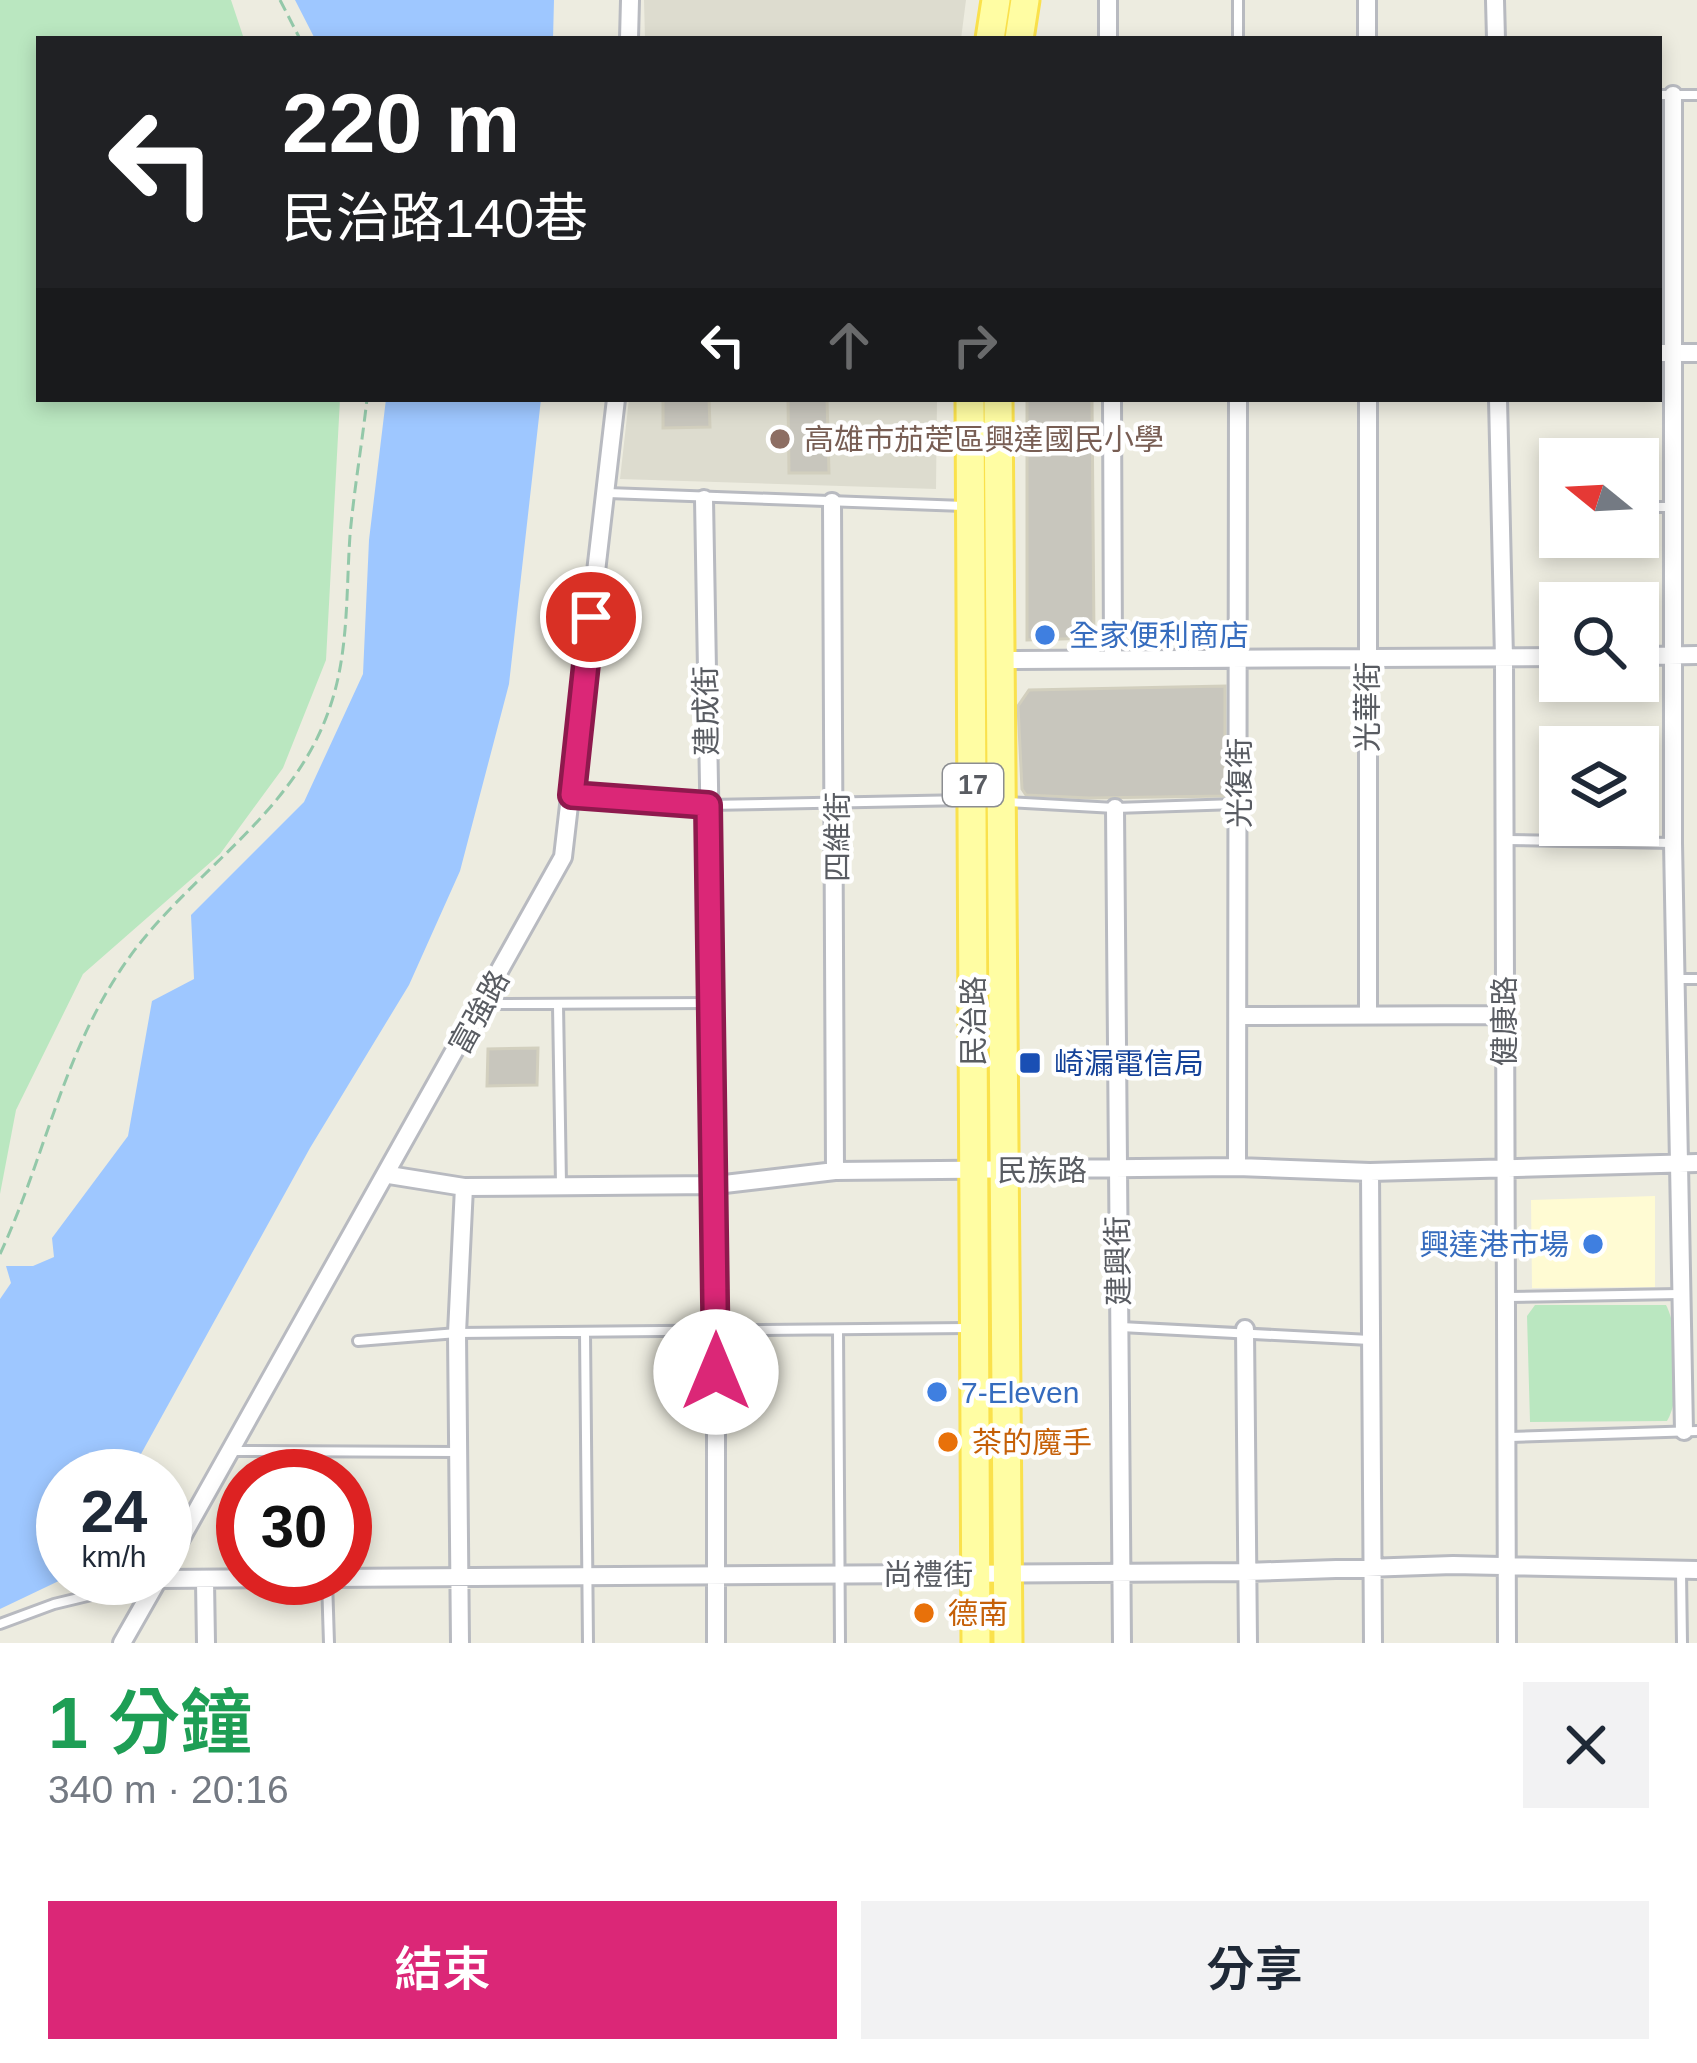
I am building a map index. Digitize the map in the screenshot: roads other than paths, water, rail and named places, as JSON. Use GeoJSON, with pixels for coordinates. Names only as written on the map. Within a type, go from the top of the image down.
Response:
{"type":"FeatureCollection","features":[{"type":"Feature","properties":{"kind":"main road"},"geometry":{"type":"LineString","coordinates":[[990,36],[996,0]]}},
{"type":"Feature","properties":{"kind":"main road"},"geometry":{"type":"LineString","coordinates":[[1019,36],[1025,0]]}},
{"type":"Feature","properties":{"kind":"main road","name":"民治路"},"geometry":{"type":"LineString","coordinates":[[970,402],[971,506],[986,660]]}},
{"type":"Feature","properties":{"kind":"main road","name":"民治路"},"geometry":{"type":"LineString","coordinates":[[976,1643],[974,1170],[987,800],[986,660],[998,402]]}},
{"type":"Feature","properties":{"kind":"main road","name":"民治路"},"geometry":{"type":"LineString","coordinates":[[987,800],[1006,1169],[1008,1643]]}},
{"type":"Feature","properties":{"kind":"street"},"geometry":{"type":"LineString","coordinates":[[629,36],[630,0]]}},
{"type":"Feature","properties":{"kind":"street"},"geometry":{"type":"LineString","coordinates":[[1108,0],[1108,36]]}},
{"type":"Feature","properties":{"kind":"street"},"geometry":{"type":"LineString","coordinates":[[1367,0],[1367,36]]}},
{"type":"Feature","properties":{"kind":"street"},"geometry":{"type":"LineString","coordinates":[[1495,0],[1496,36]]}},
{"type":"Feature","properties":{"kind":"street"},"geometry":{"type":"LineString","coordinates":[[1666,95],[1666,353],[1676,507],[1673,843],[1678,1294],[1690,1431]]}},
{"type":"Feature","properties":{"kind":"street"},"geometry":{"type":"LineString","coordinates":[[1666,353],[1697,353]]}},
{"type":"Feature","properties":{"kind":"street","name":"富強路"},"geometry":{"type":"LineString","coordinates":[[231,1449],[563,857],[616,402]]}},
{"type":"Feature","properties":{"kind":"street"},"geometry":{"type":"LineString","coordinates":[[1112,402],[1114,657]]}},
{"type":"Feature","properties":{"kind":"street","name":"光復街"},"geometry":{"type":"LineString","coordinates":[[1237,1167],[1241,1016],[1238,402]]}},
{"type":"Feature","properties":{"kind":"street","name":"光華街"},"geometry":{"type":"LineString","coordinates":[[1367,1014],[1368,402]]}},
{"type":"Feature","properties":{"kind":"street","name":"健康路"},"geometry":{"type":"LineString","coordinates":[[1498,402],[1504,658],[1508,1643]]}},
{"type":"Feature","properties":{"kind":"street","name":"建成街"},"geometry":{"type":"LineString","coordinates":[[704,499],[709,1004],[716,1185],[716,1643]]}},
{"type":"Feature","properties":{"kind":"street","name":"四維街"},"geometry":{"type":"LineString","coordinates":[[832,502],[837,804],[835,1171]]}},
{"type":"Feature","properties":{"kind":"street"},"geometry":{"type":"LineString","coordinates":[[1659,655],[1697,655]]}},
{"type":"Feature","properties":{"kind":"street"},"geometry":{"type":"LineString","coordinates":[[986,660],[1539,657]]}},
{"type":"Feature","properties":{"kind":"street","name":"建興街"},"geometry":{"type":"LineString","coordinates":[[1115,808],[1122,1643]]}},
{"type":"Feature","properties":{"kind":"street"},"geometry":{"type":"LineString","coordinates":[[1241,1016],[1503,1015]]}},
{"type":"Feature","properties":{"kind":"street","name":"民族路"},"geometry":{"type":"LineString","coordinates":[[388,1175],[464,1187],[716,1185],[835,1171],[1237,1167],[1370,1172],[1697,1163]]}},
{"type":"Feature","properties":{"kind":"street"},"geometry":{"type":"LineString","coordinates":[[1370,1172],[1373,1643]]}},
{"type":"Feature","properties":{"kind":"street"},"geometry":{"type":"LineString","coordinates":[[460,1643],[457,1334],[464,1187]]}},
{"type":"Feature","properties":{"kind":"street"},"geometry":{"type":"LineString","coordinates":[[1244,1329],[1248,1643]]}},
{"type":"Feature","properties":{"kind":"street","name":"富強路"},"geometry":{"type":"LineString","coordinates":[[192,1519],[216,1476]]}},
{"type":"Feature","properties":{"kind":"street","name":"尚禮街"},"geometry":{"type":"LineString","coordinates":[[372,1579],[1246,1572],[1505,1565],[1689,1571]]}},
{"type":"Feature","properties":{"kind":"street","name":"尚禮街"},"geometry":{"type":"LineString","coordinates":[[192,1580],[216,1581]]}},
{"type":"Feature","properties":{"kind":"street"},"geometry":{"type":"LineString","coordinates":[[206,1581],[206,1643]]}},
{"type":"Feature","properties":{"kind":"street"},"geometry":{"type":"LineString","coordinates":[[122,1643],[144,1605]]}},
{"type":"Feature","properties":{"kind":"lane"},"geometry":{"type":"LineString","coordinates":[[1238,0],[1238,36]]}},
{"type":"Feature","properties":{"kind":"lane"},"geometry":{"type":"LineString","coordinates":[[1666,95],[1697,94]]}},
{"type":"Feature","properties":{"kind":"lane"},"geometry":{"type":"LineString","coordinates":[[606,493],[971,506]]}},
{"type":"Feature","properties":{"kind":"lane"},"geometry":{"type":"LineString","coordinates":[[1659,507],[1676,507]]}},
{"type":"Feature","properties":{"kind":"lane"},"geometry":{"type":"LineString","coordinates":[[572,795],[708,805],[987,800],[1115,808],[1239,804]]}},
{"type":"Feature","properties":{"kind":"lane"},"geometry":{"type":"LineString","coordinates":[[1505,840],[1673,843]]}},
{"type":"Feature","properties":{"kind":"lane"},"geometry":{"type":"LineString","coordinates":[[1676,979],[1697,979]]}},
{"type":"Feature","properties":{"kind":"lane"},"geometry":{"type":"LineString","coordinates":[[484,1004],[709,1004]]}},
{"type":"Feature","properties":{"kind":"lane"},"geometry":{"type":"LineString","coordinates":[[558,1005],[561,1186]]}},
{"type":"Feature","properties":{"kind":"lane"},"geometry":{"type":"LineString","coordinates":[[1506,1298],[1678,1294]]}},
{"type":"Feature","properties":{"kind":"lane"},"geometry":{"type":"LineString","coordinates":[[1120,1327],[1244,1329],[1373,1340]]}},
{"type":"Feature","properties":{"kind":"lane"},"geometry":{"type":"LineString","coordinates":[[358,1341],[457,1334],[976,1328]]}},
{"type":"Feature","properties":{"kind":"lane"},"geometry":{"type":"LineString","coordinates":[[838,1330],[840,1643]]}},
{"type":"Feature","properties":{"kind":"lane"},"geometry":{"type":"LineString","coordinates":[[585,1332],[588,1643]]}},
{"type":"Feature","properties":{"kind":"lane"},"geometry":{"type":"LineString","coordinates":[[1508,1437],[1690,1431]]}},
{"type":"Feature","properties":{"kind":"lane"},"geometry":{"type":"LineString","coordinates":[[372,1452],[458,1452]]}},
{"type":"Feature","properties":{"kind":"lane"},"geometry":{"type":"LineString","coordinates":[[1682,1643],[1689,1571]]}},
{"type":"Feature","properties":{"kind":"lane"},"geometry":{"type":"LineString","coordinates":[[0,1624],[51,1605]]}},
{"type":"Feature","properties":{"kind":"lane"},"geometry":{"type":"LineString","coordinates":[[328,1605],[329,1643]]}},
{"type":"Feature","properties":{"kind":"water"},"geometry":{"type":"Polygon","coordinates":[[[295,0],[554,0],[553,36],[313,36],[295,0]]]}},
{"type":"Feature","properties":{"kind":"water"},"geometry":{"type":"Polygon","coordinates":[[[386,402],[541,402],[509,684],[460,871],[409,985],[310,1148],[144,1449],[36,1449],[36,1592],[0,1609],[0,1299],[11,1283],[6,1266],[33,1266],[54,1257],[52,1238],[128,1136],[152,1001],[194,979],[191,915],[304,802],[363,674],[369,540],[386,402]]]}},
{"type":"Feature","properties":{"kind":"place","name":"高雄市茄萣區興達國民小學"},"geometry":{"type":"Point","coordinates":[780,439]}},
{"type":"Feature","properties":{"kind":"place","name":"全家便利商店"},"geometry":{"type":"Point","coordinates":[1045,635]}},
{"type":"Feature","properties":{"kind":"place","name":"崎漏電信局"},"geometry":{"type":"Point","coordinates":[1030,1063]}},
{"type":"Feature","properties":{"kind":"place","name":"興達港市場"},"geometry":{"type":"Point","coordinates":[1593,1244]}},
{"type":"Feature","properties":{"kind":"place","name":"7-Eleven"},"geometry":{"type":"Point","coordinates":[937,1392]}},
{"type":"Feature","properties":{"kind":"place","name":"茶的魔手"},"geometry":{"type":"Point","coordinates":[948,1442]}},
{"type":"Feature","properties":{"kind":"place","name":"德南"},"geometry":{"type":"Point","coordinates":[924,1613]}}]}
